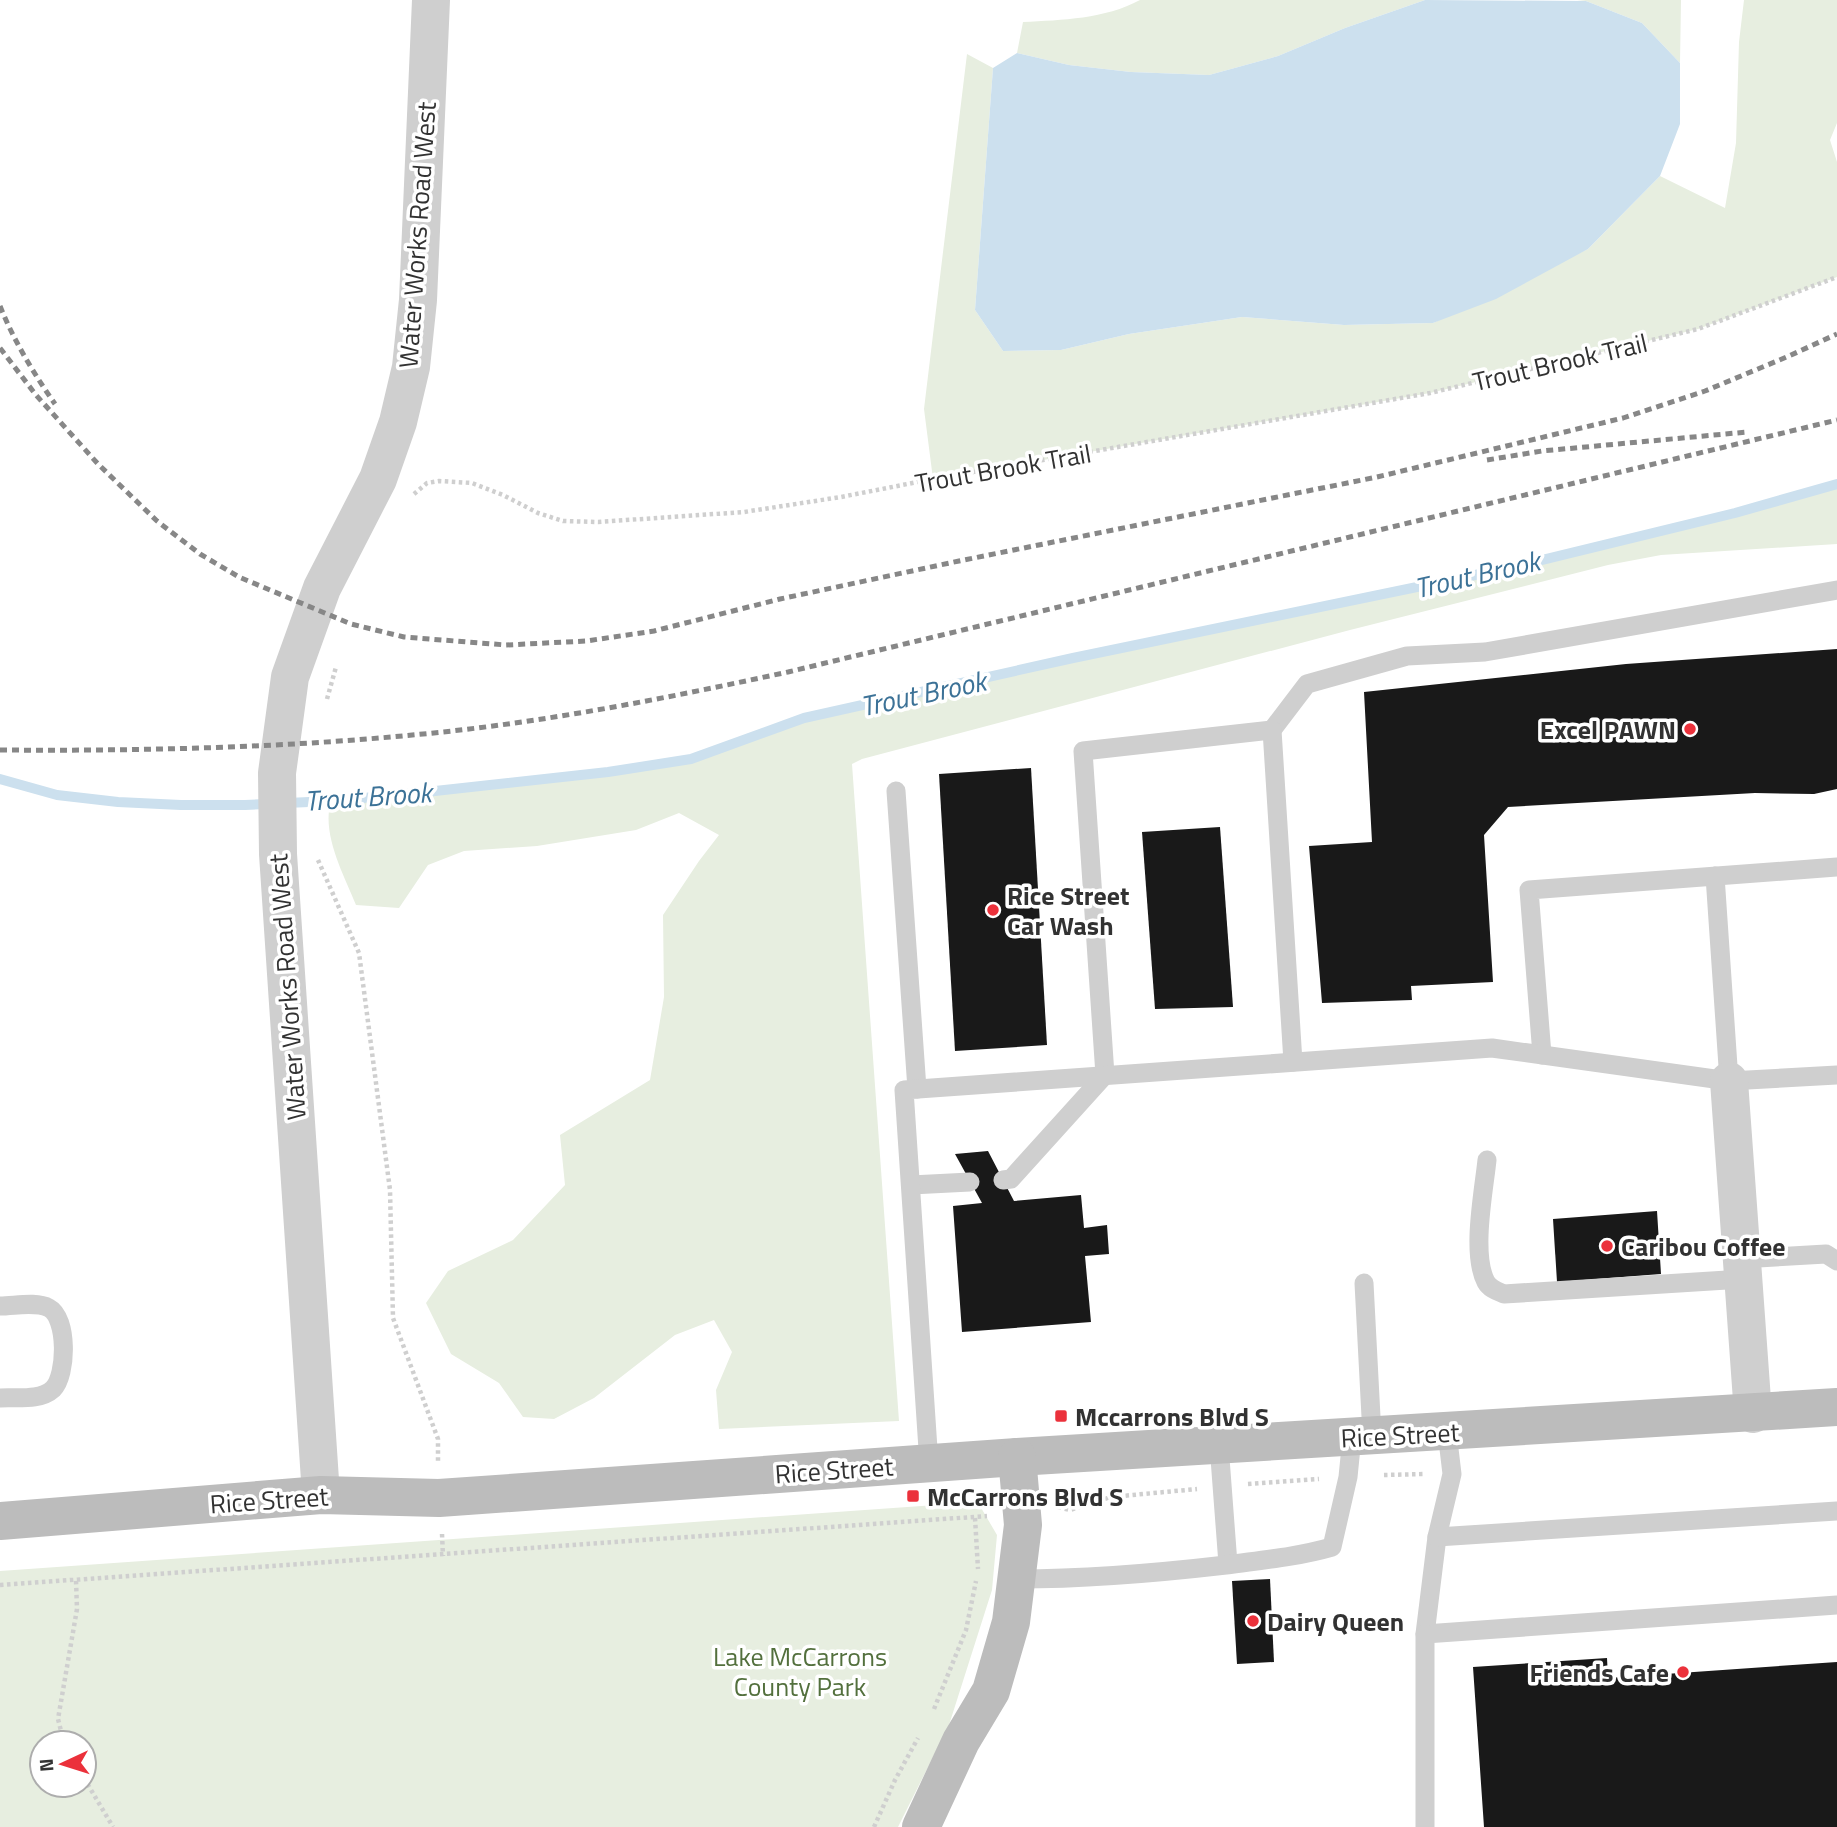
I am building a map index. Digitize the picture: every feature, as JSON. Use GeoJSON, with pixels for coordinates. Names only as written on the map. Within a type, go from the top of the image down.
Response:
{"type":"FeatureCollection","features":[{"type":"Feature","properties":{"kind":"main road","name":"Rice Street"},"geometry":{"type":"LineString","coordinates":[[0,1521],[321,1495],[439,1498],[1017,1457],[1837,1407]]}},
{"type":"Feature","properties":{"kind":"main road"},"geometry":{"type":"LineString","coordinates":[[922,1827],[961,1741],[991,1690],[1010,1622],[1023,1525],[1017,1457]]}},
{"type":"Feature","properties":{"kind":"street","name":"Water Works Road West"},"geometry":{"type":"LineString","coordinates":[[321,1495],[278,854],[277,773],[290,677],[322,588],[378,479],[398,422],[411,367],[418,300],[431,0]]}},
{"type":"Feature","properties":{"kind":"street"},"geometry":{"type":"LineString","coordinates":[[1729,1081],[1753,1413]]}},
{"type":"Feature","properties":{"kind":"lane"},"geometry":{"type":"LineString","coordinates":[[1293,1062],[1272,730],[1307,684],[1407,656],[1485,652],[1837,590]]}},
{"type":"Feature","properties":{"kind":"lane"},"geometry":{"type":"LineString","coordinates":[[1003,1180],[1011,1179],[1105,1075],[1083,751],[1272,730]]}},
{"type":"Feature","properties":{"kind":"lane"},"geometry":{"type":"LineString","coordinates":[[896,791],[917,1089]]}},
{"type":"Feature","properties":{"kind":"lane"},"geometry":{"type":"LineString","coordinates":[[1542,1055],[1529,890],[1837,867]]}},
{"type":"Feature","properties":{"kind":"lane"},"geometry":{"type":"LineString","coordinates":[[1715,876],[1729,1081]]}},
{"type":"Feature","properties":{"kind":"lane"},"geometry":{"type":"LineString","coordinates":[[929,1464],[904,1090],[1492,1048],[1729,1081],[1837,1075]]}},
{"type":"Feature","properties":{"kind":"lane"},"geometry":{"type":"LineString","coordinates":[[1488,1160],[1479,1235],[1483,1272],[1492,1290],[1504,1294],[1742,1269],[1826,1254],[1837,1261]]}},
{"type":"Feature","properties":{"kind":"lane"},"geometry":{"type":"LineString","coordinates":[[911,1185],[970,1182]]}},
{"type":"Feature","properties":{"kind":"lane"},"geometry":{"type":"LineString","coordinates":[[1017,1579],[1076,1579],[1302,1556],[1332,1548],[1348,1477],[1362,1437],[1364,1283]]}},
{"type":"Feature","properties":{"kind":"lane"},"geometry":{"type":"LineString","coordinates":[[0,1306],[42,1305],[53,1310],[60,1321],[63,1345],[61,1379],[52,1390],[40,1396],[0,1398]]}},
{"type":"Feature","properties":{"kind":"lane"},"geometry":{"type":"LineString","coordinates":[[1425,1827],[1424,1634],[1437,1537],[1452,1474],[1447,1432]]}},
{"type":"Feature","properties":{"kind":"lane"},"geometry":{"type":"LineString","coordinates":[[1219,1445],[1227,1564]]}},
{"type":"Feature","properties":{"kind":"lane"},"geometry":{"type":"LineString","coordinates":[[1437,1537],[1837,1511]]}},
{"type":"Feature","properties":{"kind":"lane"},"geometry":{"type":"LineString","coordinates":[[1424,1634],[1837,1605]]}},
{"type":"Feature","properties":{"kind":"path","name":"Trout Brook Trail"},"geometry":{"type":"LineString","coordinates":[[407,505],[414,493],[427,483],[439,481],[472,483],[538,513],[563,521],[598,522],[703,516],[841,497],[1430,393],[1698,329],[1837,277]]}},
{"type":"Feature","properties":{"kind":"path"},"geometry":{"type":"LineString","coordinates":[[326,704],[337,664]]}},
{"type":"Feature","properties":{"kind":"path"},"geometry":{"type":"LineString","coordinates":[[317,859],[359,953],[390,1190],[393,1318],[438,1439]]}},
{"type":"Feature","properties":{"kind":"path"},"geometry":{"type":"LineString","coordinates":[[1060,1507],[1070,1510],[1111,1497],[1222,1486],[1348,1477],[1452,1474]]}},
{"type":"Feature","properties":{"kind":"path"},"geometry":{"type":"LineString","coordinates":[[0,1585],[987,1516]]}},
{"type":"Feature","properties":{"kind":"path"},"geometry":{"type":"LineString","coordinates":[[933,1710],[966,1630],[978,1569],[975,1518]]}},
{"type":"Feature","properties":{"kind":"path"},"geometry":{"type":"LineString","coordinates":[[60,1729],[58,1719],[77,1609],[76,1580]]}},
{"type":"Feature","properties":{"kind":"path"},"geometry":{"type":"LineString","coordinates":[[874,1827],[895,1780],[921,1733]]}},
{"type":"Feature","properties":{"kind":"path"},"geometry":{"type":"LineString","coordinates":[[96,1799],[113,1827]]}},
{"type":"Feature","properties":{"kind":"green space"},"geometry":{"type":"Polygon","coordinates":[[[1140,0],[1425,0],[1345,28],[1278,56],[1209,75],[1131,72],[1069,65],[1017,53],[1023,22],[1098,15],[1140,0]]]}},
{"type":"Feature","properties":{"kind":"green space"},"geometry":{"type":"Polygon","coordinates":[[[1577,0],[1681,0],[1680,63],[1642,23],[1577,0]]]}},
{"type":"Feature","properties":{"kind":"green space"},"geometry":{"type":"Polygon","coordinates":[[[1744,0],[1837,0],[1837,123],[1830,140],[1837,162],[1837,277],[1698,329],[1430,393],[933,479],[924,409],[967,54],[993,68],[975,310],[1003,351],[1061,350],[1129,334],[1242,317],[1344,325],[1433,323],[1588,249],[1660,176],[1725,208],[1736,143],[1739,42],[1744,0]]]}},
{"type":"Feature","properties":{"kind":"green space"},"geometry":{"type":"Polygon","coordinates":[[[1837,484],[1837,544],[1661,555],[1608,565],[1350,630],[862,759],[852,764],[899,1421],[719,1429],[716,1390],[732,1352],[714,1320],[675,1335],[594,1398],[554,1419],[523,1417],[499,1383],[451,1354],[426,1303],[448,1271],[513,1240],[565,1185],[560,1135],[650,1080],[664,997],[663,915],[719,835],[679,813],[636,830],[537,846],[464,851],[428,865],[399,908],[356,905],[331,840],[331,801],[691,759],[804,718],[1735,513],[1837,484]]]}},
{"type":"Feature","properties":{"kind":"green space","name":"Lake McCarrons County Park"},"geometry":{"type":"Polygon","coordinates":[[[964,1503],[980,1506],[997,1535],[992,1590],[949,1725],[898,1827],[0,1827],[0,1571],[964,1503]]]}},
{"type":"Feature","properties":{"kind":"water"},"geometry":{"type":"Polygon","coordinates":[[[1425,0],[1586,1],[1642,23],[1680,63],[1680,124],[1660,176],[1588,249],[1496,299],[1433,323],[1344,325],[1242,317],[1129,334],[1061,350],[1003,351],[975,310],[993,68],[1017,53],[1069,65],[1131,72],[1209,75],[1278,56],[1345,28],[1425,0]]]}},
{"type":"Feature","properties":{"kind":"building"},"geometry":{"type":"Polygon","coordinates":[[[1837,649],[1837,789],[1814,794],[1755,793],[1508,807],[1484,835],[1493,982],[1411,986],[1412,1000],[1322,1003],[1309,846],[1372,842],[1364,692],[1626,664],[1837,649]]]}},
{"type":"Feature","properties":{"kind":"building","name":"Rice Street Car Wash"},"geometry":{"type":"Polygon","coordinates":[[[1031,768],[1047,1045],[955,1051],[939,774],[1031,768]]]}},
{"type":"Feature","properties":{"kind":"building"},"geometry":{"type":"Polygon","coordinates":[[[1220,827],[1233,1007],[1155,1009],[1142,832],[1220,827]]]}},
{"type":"Feature","properties":{"kind":"building"},"geometry":{"type":"Polygon","coordinates":[[[988,1151],[1014,1201],[1081,1195],[1084,1228],[1107,1225],[1109,1254],[1085,1256],[1091,1322],[962,1332],[953,1206],[982,1203],[955,1154],[988,1151]]]}},
{"type":"Feature","properties":{"kind":"building","name":"Caribou Coffee"},"geometry":{"type":"Polygon","coordinates":[[[1657,1211],[1661,1274],[1557,1282],[1553,1219],[1657,1211]]]}},
{"type":"Feature","properties":{"kind":"building","name":"Dairy Queen"},"geometry":{"type":"Polygon","coordinates":[[[1270,1579],[1274,1662],[1237,1664],[1232,1581],[1270,1579]]]}},
{"type":"Feature","properties":{"kind":"building"},"geometry":{"type":"Polygon","coordinates":[[[1607,1658],[1608,1678],[1837,1662],[1837,1827],[1484,1827],[1473,1667],[1607,1658]]]}},
{"type":"Feature","properties":{"kind":"waterway","name":"Trout Brook"},"geometry":{"type":"LineString","coordinates":[[0,779],[57,795],[118,802],[245,805],[417,793],[608,772],[691,759],[804,718],[1073,658],[1509,568],[1735,513],[1837,484]]}},
{"type":"Feature","properties":{"kind":"railway"},"geometry":{"type":"LineString","coordinates":[[0,306],[25,357],[55,404]]}},
{"type":"Feature","properties":{"kind":"railway"},"geometry":{"type":"LineString","coordinates":[[0,348],[36,395],[98,464],[157,521],[200,554],[239,577],[351,624],[404,637],[506,645],[586,641],[654,631],[780,599],[1377,477],[1623,418],[1705,391],[1837,334]]}},
{"type":"Feature","properties":{"kind":"railway"},"geometry":{"type":"LineString","coordinates":[[0,750],[159,749],[317,743],[469,729],[607,708],[788,672],[1837,420]]}},
{"type":"Feature","properties":{"kind":"railway"},"geometry":{"type":"LineString","coordinates":[[1487,460],[1542,451],[1747,432]]}},
{"type":"Feature","properties":{"kind":"place","name":"Excel PAWN"},"geometry":{"type":"Point","coordinates":[1690,729]}},
{"type":"Feature","properties":{"kind":"place","name":"Rice Street Car Wash"},"geometry":{"type":"Point","coordinates":[993,910]}},
{"type":"Feature","properties":{"kind":"place","name":"Caribou Coffee"},"geometry":{"type":"Point","coordinates":[1607,1246]}},
{"type":"Feature","properties":{"kind":"place","name":"Mccarrons Blvd S"},"geometry":{"type":"Point","coordinates":[1061,1416]}},
{"type":"Feature","properties":{"kind":"place","name":"McCarrons Blvd S"},"geometry":{"type":"Point","coordinates":[913,1496]}},
{"type":"Feature","properties":{"kind":"place","name":"Dairy Queen"},"geometry":{"type":"Point","coordinates":[1253,1621]}},
{"type":"Feature","properties":{"kind":"place","name":"Friends Cafe"},"geometry":{"type":"Point","coordinates":[1683,1672]}}]}
